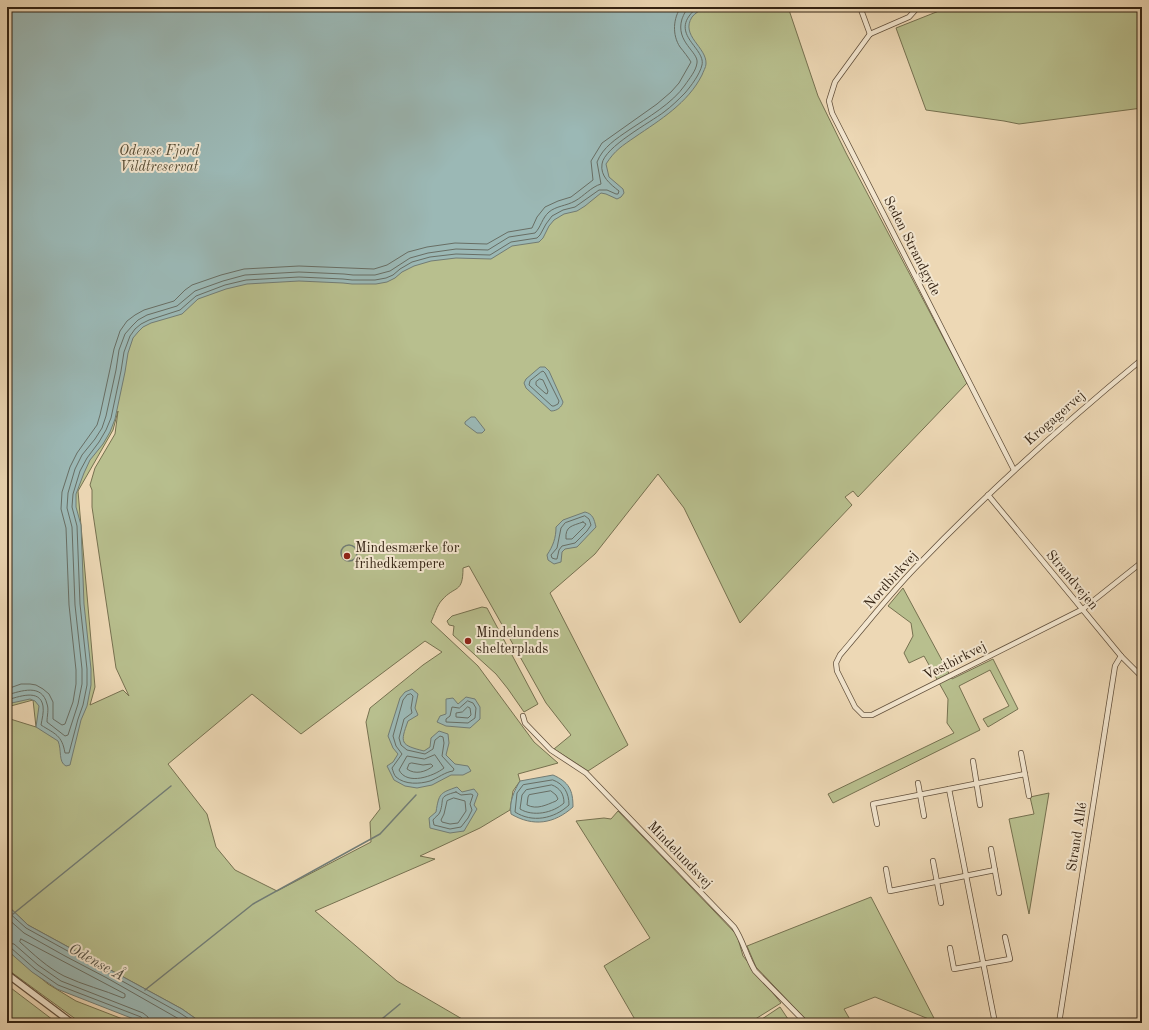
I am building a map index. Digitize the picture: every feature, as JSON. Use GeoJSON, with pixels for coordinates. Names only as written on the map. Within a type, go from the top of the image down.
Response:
{"type":"FeatureCollection","features":[{"type":"Feature","properties":{"kind":"street"},"geometry":{"type":"LineString","coordinates":[[860,7],[870,34],[909,17],[918,7]]}},
{"type":"Feature","properties":{"kind":"street","name":"Seden Strandgyde"},"geometry":{"type":"LineString","coordinates":[[870,34],[835,82],[829,100],[832,113],[1014,470]]}},
{"type":"Feature","properties":{"kind":"street","name":"Krogagervej"},"geometry":{"type":"LineString","coordinates":[[988,495],[1092,401],[1140,361]]}},
{"type":"Feature","properties":{"kind":"street","name":"Strandvejen"},"geometry":{"type":"LineString","coordinates":[[988,495],[1122,656],[1142,677]]}},
{"type":"Feature","properties":{"kind":"street","name":"Nordbirkvej"},"geometry":{"type":"LineString","coordinates":[[846,689],[837,671],[836,663],[840,655],[914,568],[988,495]]}},
{"type":"Feature","properties":{"kind":"street"},"geometry":{"type":"LineString","coordinates":[[1083,609],[1142,562]]}},
{"type":"Feature","properties":{"kind":"street","name":"Vestbirkvej"},"geometry":{"type":"LineString","coordinates":[[846,689],[856,707],[863,715],[872,715],[1083,609]]}},
{"type":"Feature","properties":{"kind":"street","name":"Strand Allé"},"geometry":{"type":"LineString","coordinates":[[1059,1023],[1115,666],[1122,656]]}},
{"type":"Feature","properties":{"kind":"street","name":"Mindelundsvej"},"geometry":{"type":"LineString","coordinates":[[523,716],[525,723],[551,750],[586,773],[734,927],[741,937],[750,963],[755,970],[806,1023]]}},
{"type":"Feature","properties":{"kind":"street"},"geometry":{"type":"LineString","coordinates":[[1021,753],[1029,796]]}},
{"type":"Feature","properties":{"kind":"street"},"geometry":{"type":"LineString","coordinates":[[973,761],[980,805]]}},
{"type":"Feature","properties":{"kind":"street"},"geometry":{"type":"LineString","coordinates":[[877,824],[873,804],[1025,774]]}},
{"type":"Feature","properties":{"kind":"street"},"geometry":{"type":"LineString","coordinates":[[918,783],[924,816]]}},
{"type":"Feature","properties":{"kind":"street"},"geometry":{"type":"LineString","coordinates":[[949,790],[995,1023]]}},
{"type":"Feature","properties":{"kind":"street"},"geometry":{"type":"LineString","coordinates":[[991,849],[999,893]]}},
{"type":"Feature","properties":{"kind":"street"},"geometry":{"type":"LineString","coordinates":[[933,861],[941,903]]}},
{"type":"Feature","properties":{"kind":"street"},"geometry":{"type":"LineString","coordinates":[[886,869],[890,891],[995,870]]}},
{"type":"Feature","properties":{"kind":"street"},"geometry":{"type":"LineString","coordinates":[[1142,926],[1142,946]]}},
{"type":"Feature","properties":{"kind":"street"},"geometry":{"type":"LineString","coordinates":[[950,948],[954,969],[1010,959],[1005,937]]}},
{"type":"Feature","properties":{"kind":"street"},"geometry":{"type":"LineString","coordinates":[[7,974],[72,1023]]}},
{"type":"Feature","properties":{"kind":"green space"},"geometry":{"type":"Polygon","coordinates":[[[7,7],[788,7],[818,96],[846,153],[967,383],[858,497],[853,491],[845,497],[852,505],[740,623],[684,508],[658,474],[595,554],[550,593],[628,745],[588,771],[554,749],[571,735],[546,703],[469,566],[463,568],[462,582],[460,586],[440,602],[431,622],[478,666],[534,742],[558,763],[518,774],[520,781],[513,791],[510,810],[480,828],[420,856],[435,859],[315,911],[397,981],[469,1023],[202,1023],[182,1009],[28,925],[7,905],[7,718],[36,727],[33,700],[7,707],[7,7]],[[118,411],[113,430],[78,491],[95,687],[90,705],[123,690],[129,696],[116,668],[92,507],[92,490],[90,485],[95,468],[115,434],[118,411]],[[425,641],[301,734],[252,694],[168,764],[207,814],[216,847],[235,870],[277,891],[371,842],[370,822],[380,809],[366,722],[370,708],[423,665],[442,652],[425,641]]]}},
{"type":"Feature","properties":{"kind":"green space"},"geometry":{"type":"Polygon","coordinates":[[[949,7],[1142,7],[1142,108],[1019,124],[926,110],[896,28],[949,7]]]}},
{"type":"Feature","properties":{"kind":"green space"},"geometry":{"type":"Polygon","coordinates":[[[903,588],[952,679],[993,659],[1018,709],[988,727],[983,719],[1009,706],[990,670],[959,686],[980,730],[833,803],[828,794],[954,733],[947,723],[948,699],[924,656],[909,663],[904,653],[913,636],[911,623],[888,606],[903,588]]]}},
{"type":"Feature","properties":{"kind":"green space"},"geometry":{"type":"Polygon","coordinates":[[[482,607],[487,608],[538,704],[524,712],[496,674],[453,635],[454,626],[449,625],[447,621],[452,616],[482,607]]]}},
{"type":"Feature","properties":{"kind":"green space"},"geometry":{"type":"Polygon","coordinates":[[[1049,793],[1029,914],[1009,819],[1034,814],[1030,797],[1049,793]]]}},
{"type":"Feature","properties":{"kind":"green space"},"geometry":{"type":"Polygon","coordinates":[[[618,811],[737,935],[743,956],[781,1003],[749,1023],[637,1023],[604,966],[650,938],[576,821],[604,818],[611,819],[618,811]]]}},
{"type":"Feature","properties":{"kind":"green space"},"geometry":{"type":"Polygon","coordinates":[[[871,897],[936,1022],[875,997],[844,1009],[852,1023],[809,1023],[756,967],[747,946],[871,897]]]}},
{"type":"Feature","properties":{"kind":"green space"},"geometry":{"type":"Polygon","coordinates":[[[7,950],[48,984],[76,1001],[133,1023],[81,1023],[7,969],[7,950]]]}},
{"type":"Feature","properties":{"kind":"green space"},"geometry":{"type":"Polygon","coordinates":[[[7,985],[57,1023],[7,1023],[7,985]]]}},
{"type":"Feature","properties":{"kind":"green space"},"geometry":{"type":"Polygon","coordinates":[[[780,1007],[790,1022],[756,1023],[780,1007]]]}},
{"type":"Feature","properties":{"kind":"water","name":"Odense Fjord Vildtreservat"},"geometry":{"type":"Polygon","coordinates":[[[7,7],[704,7],[692,17],[689,24],[691,36],[703,52],[706,64],[696,85],[673,110],[622,146],[612,155],[606,164],[609,177],[623,189],[624,193],[621,197],[617,199],[601,193],[577,211],[564,214],[554,220],[539,242],[512,246],[491,259],[456,258],[431,261],[414,266],[387,282],[376,284],[299,281],[247,284],[226,289],[198,299],[182,314],[151,323],[143,327],[138,332],[133,338],[128,353],[115,419],[103,444],[90,460],[76,494],[76,507],[81,525],[84,604],[91,669],[91,685],[87,706],[81,720],[70,765],[66,766],[61,759],[58,741],[36,727],[39,706],[35,701],[30,699],[7,704],[7,7]]]}},
{"type":"Feature","properties":{"kind":"water"},"geometry":{"type":"Polygon","coordinates":[[[540,367],[545,367],[549,371],[563,402],[560,407],[555,410],[551,411],[526,388],[524,383],[526,379],[540,367]]]}},
{"type":"Feature","properties":{"kind":"water"},"geometry":{"type":"Polygon","coordinates":[[[471,417],[475,417],[485,430],[482,433],[477,433],[465,424],[465,422],[471,417]]]}},
{"type":"Feature","properties":{"kind":"water"},"geometry":{"type":"Polygon","coordinates":[[[585,512],[593,517],[596,527],[577,547],[565,549],[562,552],[561,562],[554,564],[548,560],[547,555],[554,542],[556,527],[563,520],[585,512]]]}},
{"type":"Feature","properties":{"kind":"water"},"geometry":{"type":"Polygon","coordinates":[[[412,689],[418,694],[415,708],[418,715],[408,721],[403,739],[406,745],[424,751],[430,747],[431,738],[439,731],[448,734],[449,743],[446,755],[455,764],[468,766],[471,771],[463,775],[451,775],[432,785],[417,788],[405,786],[394,780],[387,766],[393,762],[398,754],[393,748],[388,736],[400,698],[405,692],[412,689]]]}},
{"type":"Feature","properties":{"kind":"water"},"geometry":{"type":"Polygon","coordinates":[[[466,697],[475,699],[480,707],[480,719],[470,728],[446,726],[437,722],[440,716],[446,714],[446,699],[453,698],[458,704],[466,697]]]}},
{"type":"Feature","properties":{"kind":"water"},"geometry":{"type":"Polygon","coordinates":[[[553,775],[569,787],[573,807],[558,817],[543,822],[527,821],[511,814],[512,797],[520,781],[553,775]]]}},
{"type":"Feature","properties":{"kind":"water"},"geometry":{"type":"Polygon","coordinates":[[[457,787],[462,792],[474,789],[478,794],[474,805],[477,809],[464,831],[450,833],[430,828],[429,818],[436,812],[439,797],[447,791],[457,787]]]}},
{"type":"Feature","properties":{"kind":"water","name":"Odense Å"},"geometry":{"type":"Polygon","coordinates":[[[7,905],[28,925],[182,1009],[202,1023],[144,1023],[57,989],[32,972],[7,950],[7,905]]]}},
{"type":"Feature","properties":{"kind":"waterway"},"geometry":{"type":"LineString","coordinates":[[349,545],[356,550],[357,553],[352,560],[349,561],[342,556],[341,553],[346,546],[349,545]]}},
{"type":"Feature","properties":{"kind":"waterway"},"geometry":{"type":"LineString","coordinates":[[13,914],[171,786]]}},
{"type":"Feature","properties":{"kind":"waterway"},"geometry":{"type":"LineString","coordinates":[[145,990],[253,904],[380,834],[416,795]]}},
{"type":"Feature","properties":{"kind":"waterway"},"geometry":{"type":"LineString","coordinates":[[377,1023],[400,1004]]}},
{"type":"Feature","properties":{"kind":"place","name":"Mindesmærke for frihedkæmpere"},"geometry":{"type":"Point","coordinates":[347,556]}},
{"type":"Feature","properties":{"kind":"place","name":"Mindelundens shelterplads"},"geometry":{"type":"Point","coordinates":[468,641]}}]}
